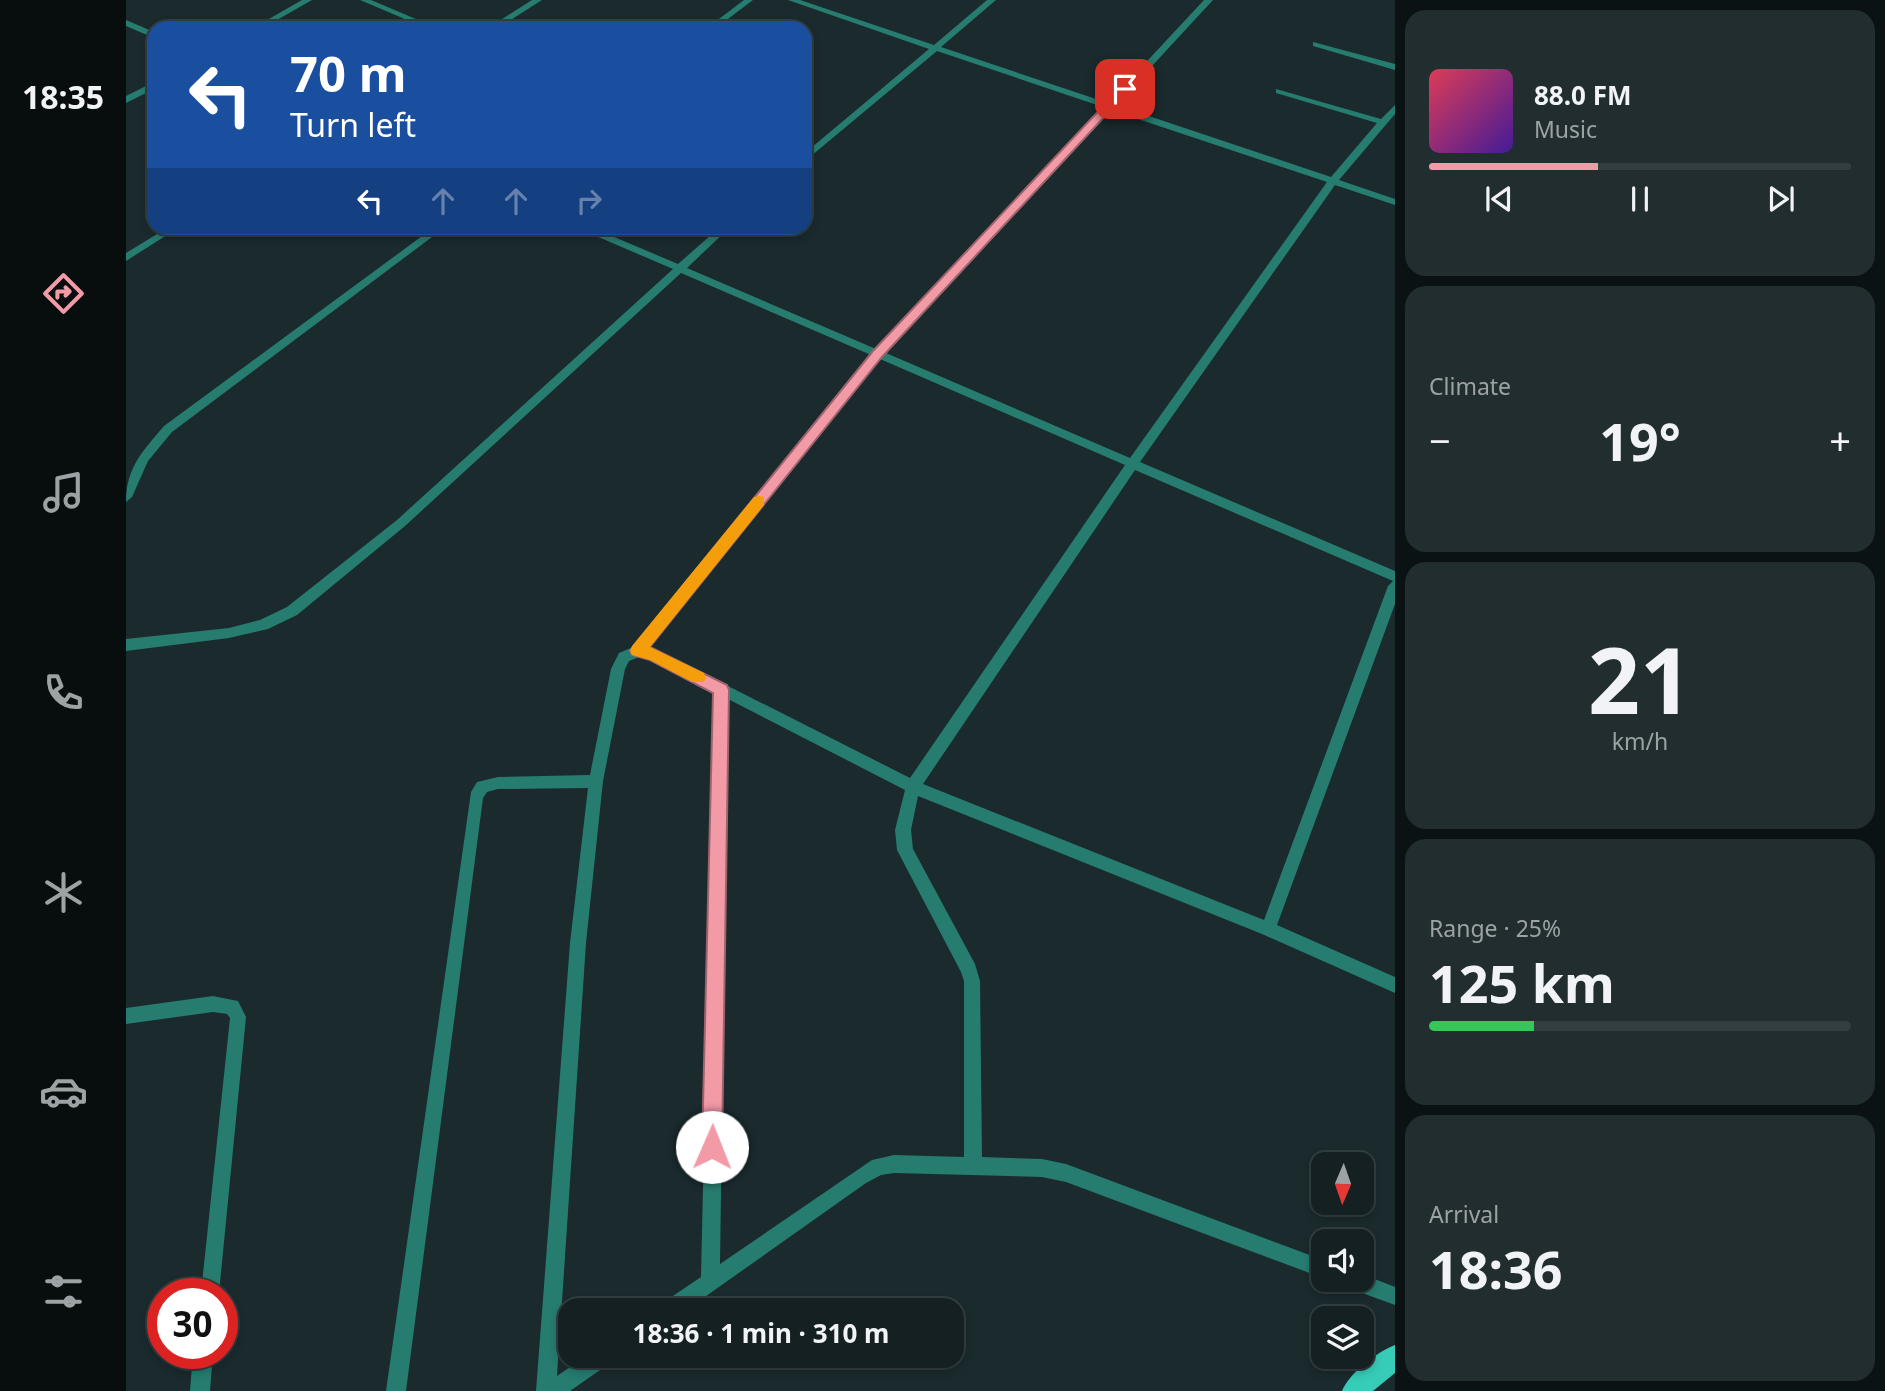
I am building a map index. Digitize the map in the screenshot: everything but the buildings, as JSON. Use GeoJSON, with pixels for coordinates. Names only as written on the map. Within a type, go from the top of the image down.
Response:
{"type":"FeatureCollection","features":[{"type":"Feature","properties":{"kind":"main road"},"geometry":{"type":"LineString","coordinates":[[1354,1391],[1395,1357]]}},
{"type":"Feature","properties":{"kind":"street"},"geometry":{"type":"LineString","coordinates":[[270,21],[308,0]]}},
{"type":"Feature","properties":{"kind":"street"},"geometry":{"type":"LineString","coordinates":[[364,0],[416,21]]}},
{"type":"Feature","properties":{"kind":"street"},"geometry":{"type":"LineString","coordinates":[[504,21],[538,0]]}},
{"type":"Feature","properties":{"kind":"street"},"geometry":{"type":"LineString","coordinates":[[720,21],[749,0]]}},
{"type":"Feature","properties":{"kind":"street"},"geometry":{"type":"LineString","coordinates":[[792,0],[1395,202]]}},
{"type":"Feature","properties":{"kind":"street"},"geometry":{"type":"LineString","coordinates":[[812,152],[992,0]]}},
{"type":"Feature","properties":{"kind":"street"},"geometry":{"type":"LineString","coordinates":[[546,1391],[578,943],[596,780],[618,669],[624,657],[638,651],[878,354],[1209,0]]}},
{"type":"Feature","properties":{"kind":"street"},"geometry":{"type":"LineString","coordinates":[[126,23],[147,32]]}},
{"type":"Feature","properties":{"kind":"street"},"geometry":{"type":"LineString","coordinates":[[1315,44],[1395,66]]}},
{"type":"Feature","properties":{"kind":"street"},"geometry":{"type":"LineString","coordinates":[[126,100],[147,89]]}},
{"type":"Feature","properties":{"kind":"street"},"geometry":{"type":"LineString","coordinates":[[1279,91],[1383,122]]}},
{"type":"Feature","properties":{"kind":"street"},"geometry":{"type":"LineString","coordinates":[[973,1166],[972,981],[969,970],[905,850],[903,831],[913,787],[1132,464],[1333,181],[1395,108]]}},
{"type":"Feature","properties":{"kind":"street"},"geometry":{"type":"LineString","coordinates":[[126,258],[162,235]]}},
{"type":"Feature","properties":{"kind":"street"},"geometry":{"type":"LineString","coordinates":[[126,498],[143,459],[168,429],[430,235]]}},
{"type":"Feature","properties":{"kind":"street"},"geometry":{"type":"LineString","coordinates":[[603,235],[1395,577]]}},
{"type":"Feature","properties":{"kind":"street"},"geometry":{"type":"LineString","coordinates":[[126,645],[229,633],[263,625],[292,611],[401,523],[716,235]]}},
{"type":"Feature","properties":{"kind":"street"},"geometry":{"type":"LineString","coordinates":[[1268,929],[1395,586]]}},
{"type":"Feature","properties":{"kind":"street"},"geometry":{"type":"LineString","coordinates":[[638,651],[654,655],[913,787],[1268,929],[1395,985]]}},
{"type":"Feature","properties":{"kind":"street"},"geometry":{"type":"LineString","coordinates":[[710,1282],[721,690]]}},
{"type":"Feature","properties":{"kind":"street"},"geometry":{"type":"LineString","coordinates":[[396,1391],[476,797],[482,787],[498,783],[596,780]]}},
{"type":"Feature","properties":{"kind":"street"},"geometry":{"type":"LineString","coordinates":[[126,1016],[213,1004],[232,1007],[238,1017],[212,1278]]}},
{"type":"Feature","properties":{"kind":"street"},"geometry":{"type":"LineString","coordinates":[[687,1298],[878,1166],[894,1164],[1042,1168],[1066,1173],[1311,1265]]}},
{"type":"Feature","properties":{"kind":"street"},"geometry":{"type":"LineString","coordinates":[[1374,1288],[1395,1296]]}},
{"type":"Feature","properties":{"kind":"street"},"geometry":{"type":"LineString","coordinates":[[553,1391],[586,1368]]}},
{"type":"Feature","properties":{"kind":"street"},"geometry":{"type":"LineString","coordinates":[[200,1391],[202,1369]]}},
{"type":"Feature","properties":{"kind":"slow traffic"},"geometry":{"type":"LineString","coordinates":[[698,678],[654,655],[638,651],[759,501]]}},
{"type":"Feature","properties":{"kind":"route"},"geometry":{"type":"LineString","coordinates":[[712,1147],[721,690],[654,655],[638,651],[878,354],[1125,89]]}}]}
